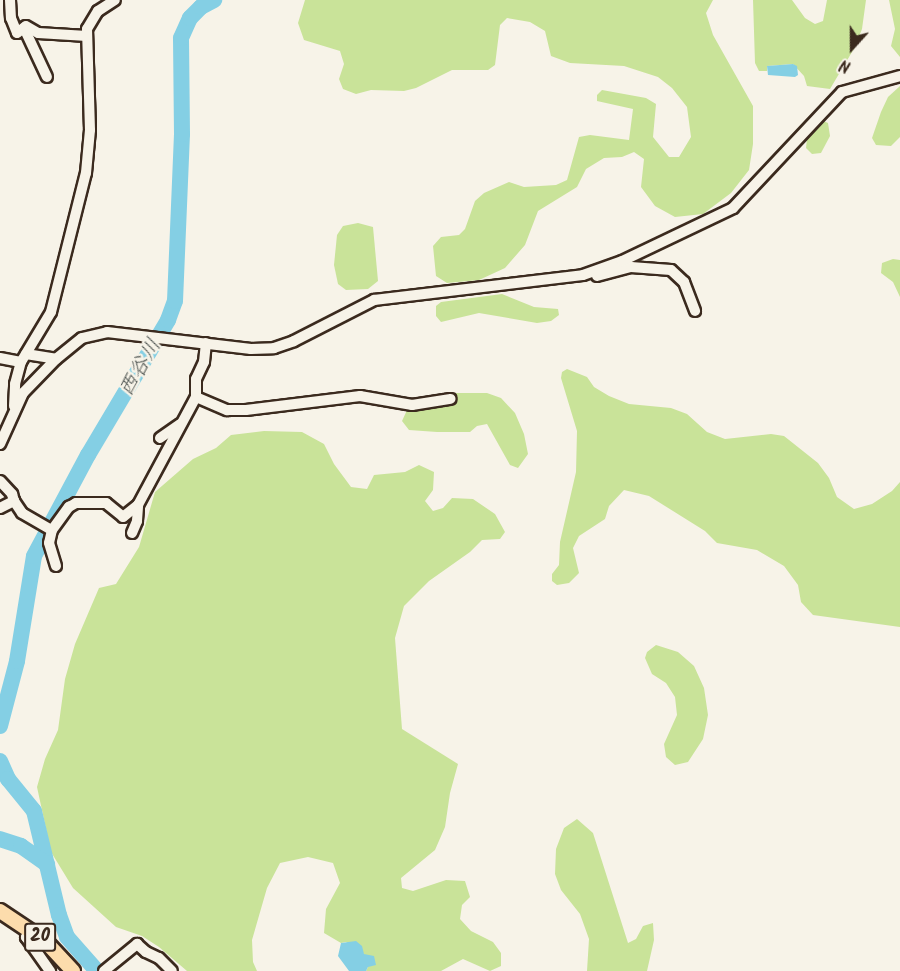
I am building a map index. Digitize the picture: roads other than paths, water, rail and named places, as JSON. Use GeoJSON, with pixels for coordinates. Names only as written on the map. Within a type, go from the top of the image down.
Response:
{"type":"FeatureCollection","features":[{"type":"Feature","properties":{"kind":"main road","name":"20"},"geometry":{"type":"LineString","coordinates":[[0,911],[31,931],[69,969]]}},
{"type":"Feature","properties":{"kind":"street"},"geometry":{"type":"LineString","coordinates":[[10,0],[11,18],[16,33],[26,26],[38,33],[87,36]]}},
{"type":"Feature","properties":{"kind":"street"},"geometry":{"type":"LineString","coordinates":[[14,409],[15,384],[24,358],[51,312],[86,173],[90,130],[87,36],[90,20],[98,11],[115,0]]}},
{"type":"Feature","properties":{"kind":"street"},"geometry":{"type":"LineString","coordinates":[[24,28],[47,78]]}},
{"type":"Feature","properties":{"kind":"street"},"geometry":{"type":"LineString","coordinates":[[0,444],[23,393],[56,359],[82,338],[94,333],[148,336],[252,349],[274,348],[294,341],[374,300],[583,275],[622,261],[733,208],[842,92],[900,76]]}},
{"type":"Feature","properties":{"kind":"street"},"geometry":{"type":"LineString","coordinates":[[583,275],[592,278],[631,267],[671,270],[684,282],[695,311]]}},
{"type":"Feature","properties":{"kind":"street"},"geometry":{"type":"LineString","coordinates":[[56,566],[49,543],[49,528],[73,504],[106,503],[123,517],[138,505],[196,396],[196,379],[204,362],[207,343]]}},
{"type":"Feature","properties":{"kind":"street"},"geometry":{"type":"LineString","coordinates":[[0,358],[56,359]]}},
{"type":"Feature","properties":{"kind":"street"},"geometry":{"type":"LineString","coordinates":[[196,396],[227,410],[246,410],[360,396],[411,405],[451,399]]}},
{"type":"Feature","properties":{"kind":"street"},"geometry":{"type":"LineString","coordinates":[[160,438],[181,423]]}},
{"type":"Feature","properties":{"kind":"street"},"geometry":{"type":"LineString","coordinates":[[0,481],[12,494],[22,513],[49,528]]}},
{"type":"Feature","properties":{"kind":"street"},"geometry":{"type":"LineString","coordinates":[[0,508],[14,501]]}},
{"type":"Feature","properties":{"kind":"street"},"geometry":{"type":"LineString","coordinates":[[132,533],[137,521],[138,505]]}},
{"type":"Feature","properties":{"kind":"street"},"geometry":{"type":"LineString","coordinates":[[31,931],[26,937],[50,971]]}},
{"type":"Feature","properties":{"kind":"street"},"geometry":{"type":"LineString","coordinates":[[104,971],[137,944],[159,958],[172,971]]}},
{"type":"Feature","properties":{"kind":"water"},"geometry":{"type":"Polygon","coordinates":[[[793,64],[797,66],[798,75],[795,77],[768,75],[767,66],[793,64]]]}},
{"type":"Feature","properties":{"kind":"water"},"geometry":{"type":"Polygon","coordinates":[[[356,941],[362,946],[364,954],[374,956],[376,965],[368,967],[366,971],[349,971],[338,956],[341,943],[356,941]]]}},
{"type":"Feature","properties":{"kind":"waterway","name":"西谷川"},"geometry":{"type":"LineString","coordinates":[[0,726],[17,661],[34,556],[88,455],[168,320],[175,301],[182,134],[181,38],[190,18],[201,7],[214,0]]}},
{"type":"Feature","properties":{"kind":"waterway","name":"西谷川"},"geometry":{"type":"LineString","coordinates":[[0,761],[8,779],[34,811],[59,915],[67,937],[97,971]]}},
{"type":"Feature","properties":{"kind":"waterway"},"geometry":{"type":"LineString","coordinates":[[0,839],[21,846],[47,864]]}}]}
